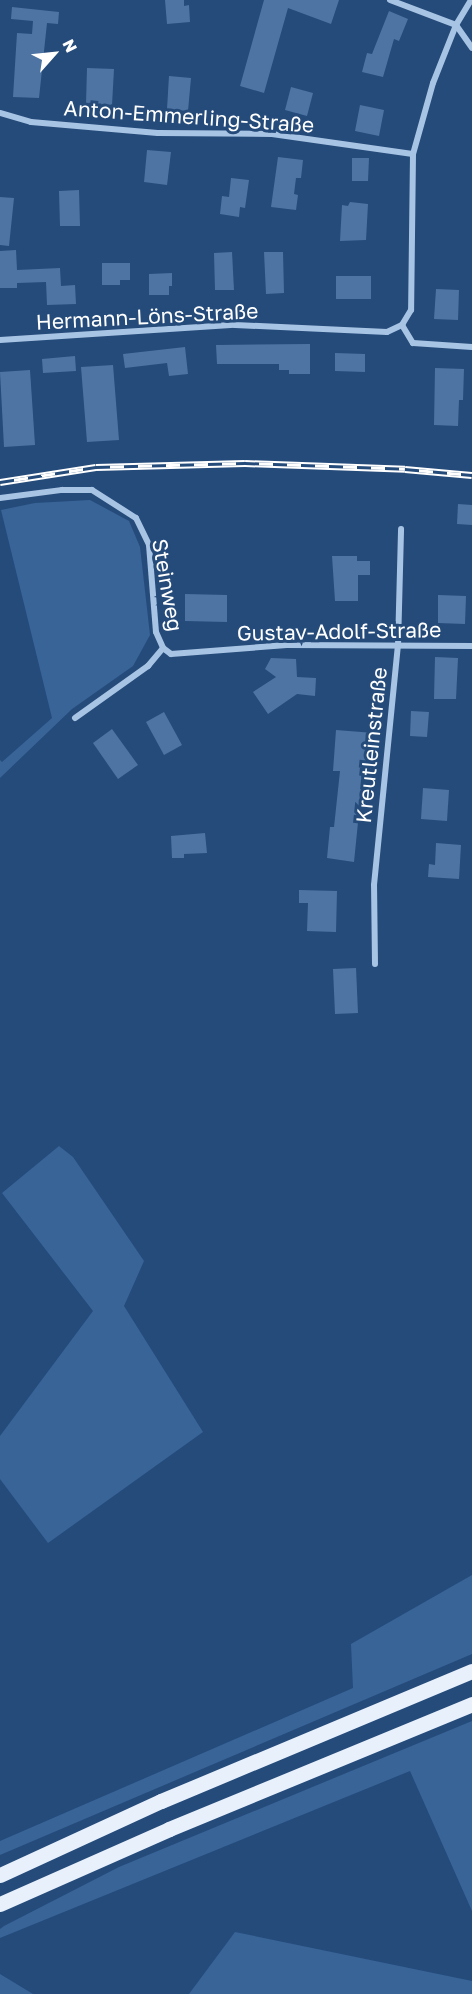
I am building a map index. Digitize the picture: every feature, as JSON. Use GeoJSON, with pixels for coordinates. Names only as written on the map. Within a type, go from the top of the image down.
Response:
{"type":"FeatureCollection","features":[{"type":"Feature","properties":{"kind":"main road"},"geometry":{"type":"LineString","coordinates":[[0,1875],[162,1801],[472,1671]]}},
{"type":"Feature","properties":{"kind":"main road"},"geometry":{"type":"LineString","coordinates":[[0,1904],[170,1829],[472,1704]]}},
{"type":"Feature","properties":{"kind":"street"},"geometry":{"type":"LineString","coordinates":[[390,0],[456,25],[472,48]]}},
{"type":"Feature","properties":{"kind":"street"},"geometry":{"type":"LineString","coordinates":[[471,0],[456,25],[433,82],[413,154],[411,310],[402,325],[412,343],[472,347]]}},
{"type":"Feature","properties":{"kind":"street","name":"Anton-Emmerling-Straße"},"geometry":{"type":"LineString","coordinates":[[0,113],[31,122],[158,133],[272,134],[413,154]]}},
{"type":"Feature","properties":{"kind":"street","name":"Hermann-Löns-Straße"},"geometry":{"type":"LineString","coordinates":[[0,340],[235,325],[387,332],[402,325]]}},
{"type":"Feature","properties":{"kind":"street","name":"Steinweg"},"geometry":{"type":"LineString","coordinates":[[0,498],[62,490],[92,490],[136,518],[149,545],[156,632],[163,648],[171,654]]}},
{"type":"Feature","properties":{"kind":"street","name":"Kreutleinstraße"},"geometry":{"type":"LineString","coordinates":[[375,964],[374,885],[398,646],[401,529]]}},
{"type":"Feature","properties":{"kind":"street","name":"Gustav-Adolf-Straße"},"geometry":{"type":"LineString","coordinates":[[171,654],[287,645],[472,646]]}},
{"type":"Feature","properties":{"kind":"street"},"geometry":{"type":"LineString","coordinates":[[75,718],[148,666],[163,648]]}},
{"type":"Feature","properties":{"kind":"shaded area"},"geometry":{"type":"Polygon","coordinates":[[[90,500],[129,521],[140,547],[150,635],[133,666],[72,709],[0,778],[0,760],[2,762],[52,718],[1,510],[35,503],[90,500]]]}},
{"type":"Feature","properties":{"kind":"shaded area"},"geometry":{"type":"Polygon","coordinates":[[[59,1146],[73,1157],[144,1261],[124,1306],[203,1432],[48,1543],[0,1479],[0,1436],[93,1311],[2,1193],[59,1146]]]}},
{"type":"Feature","properties":{"kind":"shaded area"},"geometry":{"type":"Polygon","coordinates":[[[472,1575],[472,1654],[0,1855],[0,1841],[353,1688],[351,1644],[472,1575]]]}},
{"type":"Feature","properties":{"kind":"shaded area"},"geometry":{"type":"Polygon","coordinates":[[[472,1721],[472,1911],[410,1771],[0,1938],[0,1929],[4,1926],[119,1867],[472,1721]]]}},
{"type":"Feature","properties":{"kind":"shaded area"},"geometry":{"type":"Polygon","coordinates":[[[235,1932],[472,1981],[472,1994],[189,1994],[235,1932]]]}},
{"type":"Feature","properties":{"kind":"shaded area"},"geometry":{"type":"Polygon","coordinates":[[[0,1974],[33,1994],[0,1994],[0,1974]]]}},
{"type":"Feature","properties":{"kind":"building"},"geometry":{"type":"Polygon","coordinates":[[[165,0],[184,0],[184,6],[189,5],[190,22],[167,24],[165,0]]]}},
{"type":"Feature","properties":{"kind":"building"},"geometry":{"type":"Polygon","coordinates":[[[264,0],[339,0],[331,24],[288,8],[264,93],[240,86],[264,0]]]}},
{"type":"Feature","properties":{"kind":"building"},"geometry":{"type":"Polygon","coordinates":[[[12,7],[59,12],[58,24],[47,23],[39,98],[13,97],[17,33],[32,34],[33,21],[11,19],[12,7]]]}},
{"type":"Feature","properties":{"kind":"building"},"geometry":{"type":"Polygon","coordinates":[[[389,11],[408,19],[399,41],[394,39],[383,77],[362,72],[367,53],[372,54],[389,11]]]}},
{"type":"Feature","properties":{"kind":"building"},"geometry":{"type":"Polygon","coordinates":[[[87,68],[114,69],[112,105],[86,104],[87,68]]]}},
{"type":"Feature","properties":{"kind":"building"},"geometry":{"type":"Polygon","coordinates":[[[169,76],[191,78],[188,111],[167,109],[169,76]]]}},
{"type":"Feature","properties":{"kind":"building"},"geometry":{"type":"Polygon","coordinates":[[[291,87],[313,93],[307,116],[285,110],[291,87]]]}},
{"type":"Feature","properties":{"kind":"building"},"geometry":{"type":"Polygon","coordinates":[[[360,105],[384,110],[379,136],[355,131],[360,105]]]}},
{"type":"Feature","properties":{"kind":"building"},"geometry":{"type":"Polygon","coordinates":[[[147,150],[171,152],[167,185],[144,182],[147,150]]]}},
{"type":"Feature","properties":{"kind":"building"},"geometry":{"type":"Polygon","coordinates":[[[278,157],[303,160],[301,178],[296,178],[294,194],[298,195],[296,210],[271,207],[278,157]]]}},
{"type":"Feature","properties":{"kind":"building"},"geometry":{"type":"Polygon","coordinates":[[[352,158],[369,158],[368,181],[352,181],[352,158]]]}},
{"type":"Feature","properties":{"kind":"building"},"geometry":{"type":"Polygon","coordinates":[[[231,178],[249,180],[245,208],[240,207],[239,217],[220,214],[222,196],[229,197],[231,178]]]}},
{"type":"Feature","properties":{"kind":"building"},"geometry":{"type":"Polygon","coordinates":[[[79,190],[80,226],[60,226],[59,191],[79,190]]]}},
{"type":"Feature","properties":{"kind":"building"},"geometry":{"type":"Polygon","coordinates":[[[0,197],[14,198],[9,246],[0,245],[0,197]]]}},
{"type":"Feature","properties":{"kind":"building"},"geometry":{"type":"Polygon","coordinates":[[[350,202],[368,204],[366,240],[340,241],[342,205],[348,206],[350,202]]]}},
{"type":"Feature","properties":{"kind":"building"},"geometry":{"type":"Polygon","coordinates":[[[16,250],[17,270],[60,268],[61,286],[75,285],[76,304],[47,305],[46,282],[17,283],[17,288],[0,288],[0,251],[16,250]]]}},
{"type":"Feature","properties":{"kind":"building"},"geometry":{"type":"Polygon","coordinates":[[[232,252],[234,290],[215,290],[214,253],[232,252]]]}},
{"type":"Feature","properties":{"kind":"building"},"geometry":{"type":"Polygon","coordinates":[[[264,252],[283,252],[284,293],[266,294],[264,252]]]}},
{"type":"Feature","properties":{"kind":"building"},"geometry":{"type":"Polygon","coordinates":[[[102,263],[130,263],[130,280],[120,280],[120,285],[102,285],[102,263]]]}},
{"type":"Feature","properties":{"kind":"building"},"geometry":{"type":"Polygon","coordinates":[[[172,273],[169,295],[149,295],[149,274],[172,273]]]}},
{"type":"Feature","properties":{"kind":"building"},"geometry":{"type":"Polygon","coordinates":[[[336,276],[371,276],[371,299],[336,299],[336,276]]]}},
{"type":"Feature","properties":{"kind":"building"},"geometry":{"type":"Polygon","coordinates":[[[436,289],[459,290],[458,320],[434,319],[436,289]]]}},
{"type":"Feature","properties":{"kind":"building"},"geometry":{"type":"Polygon","coordinates":[[[310,344],[310,374],[289,374],[289,370],[279,370],[279,364],[217,364],[216,345],[310,344]]]}},
{"type":"Feature","properties":{"kind":"building"},"geometry":{"type":"Polygon","coordinates":[[[185,347],[188,374],[169,376],[167,363],[125,368],[123,354],[185,347]]]}},
{"type":"Feature","properties":{"kind":"building"},"geometry":{"type":"Polygon","coordinates":[[[335,353],[365,354],[365,372],[335,371],[335,353]]]}},
{"type":"Feature","properties":{"kind":"building"},"geometry":{"type":"Polygon","coordinates":[[[75,356],[76,371],[43,373],[42,359],[75,356]]]}},
{"type":"Feature","properties":{"kind":"building"},"geometry":{"type":"Polygon","coordinates":[[[113,365],[119,440],[87,442],[81,367],[113,365]]]}},
{"type":"Feature","properties":{"kind":"building"},"geometry":{"type":"Polygon","coordinates":[[[435,368],[464,369],[463,400],[459,400],[458,426],[434,425],[435,368]]]}},
{"type":"Feature","properties":{"kind":"building"},"geometry":{"type":"Polygon","coordinates":[[[30,370],[35,445],[4,447],[0,372],[30,370]]]}},
{"type":"Feature","properties":{"kind":"building"},"geometry":{"type":"Polygon","coordinates":[[[458,504],[472,505],[472,525],[457,524],[458,504]]]}},
{"type":"Feature","properties":{"kind":"building"},"geometry":{"type":"Polygon","coordinates":[[[332,556],[357,556],[357,561],[370,561],[370,575],[358,575],[358,601],[335,601],[332,556]]]}},
{"type":"Feature","properties":{"kind":"building"},"geometry":{"type":"Polygon","coordinates":[[[185,594],[227,595],[227,622],[185,621],[185,594]]]}},
{"type":"Feature","properties":{"kind":"building"},"geometry":{"type":"Polygon","coordinates":[[[438,595],[466,596],[465,624],[438,623],[438,595]]]}},
{"type":"Feature","properties":{"kind":"building"},"geometry":{"type":"Polygon","coordinates":[[[435,657],[458,658],[456,699],[434,699],[435,657]]]}},
{"type":"Feature","properties":{"kind":"building"},"geometry":{"type":"Polygon","coordinates":[[[271,658],[296,659],[297,677],[316,678],[315,696],[297,694],[268,714],[253,692],[276,677],[265,669],[271,658]]]}},
{"type":"Feature","properties":{"kind":"building"},"geometry":{"type":"Polygon","coordinates":[[[411,711],[429,712],[427,737],[410,736],[411,711]]]}},
{"type":"Feature","properties":{"kind":"building"},"geometry":{"type":"Polygon","coordinates":[[[164,712],[182,745],[164,755],[146,722],[164,712]]]}},
{"type":"Feature","properties":{"kind":"building"},"geometry":{"type":"Polygon","coordinates":[[[112,729],[138,765],[118,779],[93,743],[112,729]]]}},
{"type":"Feature","properties":{"kind":"building"},"geometry":{"type":"Polygon","coordinates":[[[336,730],[374,733],[371,773],[363,773],[354,862],[327,858],[330,827],[334,827],[340,771],[333,771],[336,730]]]}},
{"type":"Feature","properties":{"kind":"building"},"geometry":{"type":"Polygon","coordinates":[[[423,788],[449,790],[447,821],[421,819],[423,788]]]}},
{"type":"Feature","properties":{"kind":"building"},"geometry":{"type":"Polygon","coordinates":[[[205,833],[207,853],[184,854],[184,858],[172,858],[171,836],[205,833]]]}},
{"type":"Feature","properties":{"kind":"building"},"geometry":{"type":"Polygon","coordinates":[[[436,843],[461,845],[459,879],[428,877],[429,864],[435,865],[436,843]]]}},
{"type":"Feature","properties":{"kind":"building"},"geometry":{"type":"Polygon","coordinates":[[[299,890],[337,891],[336,932],[307,931],[308,903],[299,903],[299,890]]]}},
{"type":"Feature","properties":{"kind":"building"},"geometry":{"type":"Polygon","coordinates":[[[356,968],[358,1013],[335,1014],[333,969],[356,968]]]}},
{"type":"Feature","properties":{"kind":"railway"},"geometry":{"type":"LineString","coordinates":[[0,482],[96,467],[245,463],[405,469],[472,475]]}}]}
